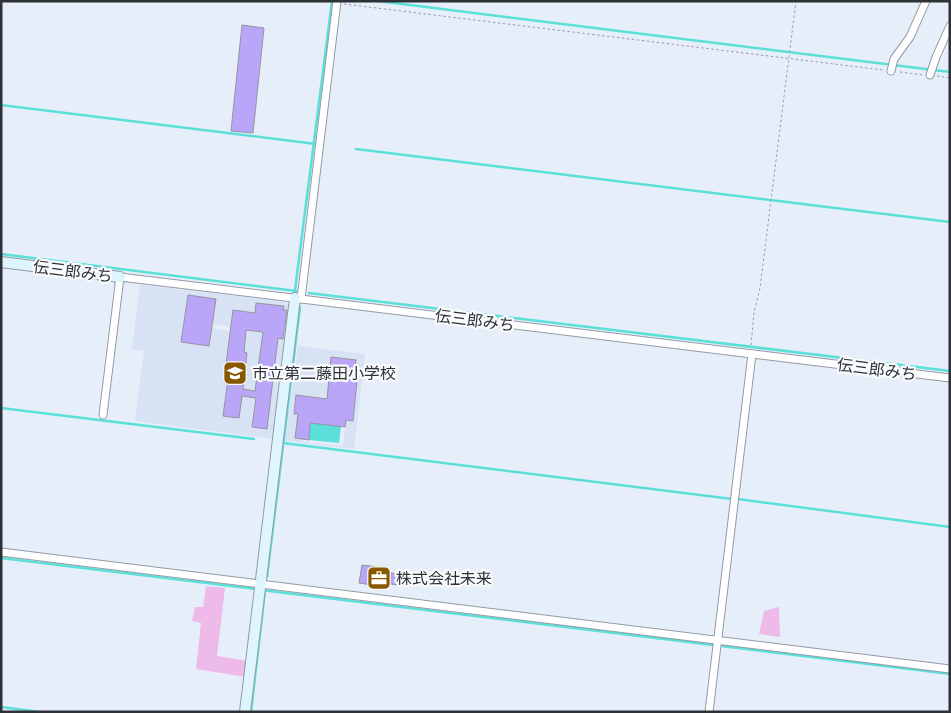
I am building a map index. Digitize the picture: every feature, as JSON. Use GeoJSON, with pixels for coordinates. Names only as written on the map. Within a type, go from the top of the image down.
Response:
{"type":"FeatureCollection","features":[{"type":"Feature","properties":{"kind":"street"},"geometry":{"type":"LineString","coordinates":[[891,71],[894,59],[910,38],[926,1]]}},
{"type":"Feature","properties":{"kind":"street"},"geometry":{"type":"LineString","coordinates":[[245,712],[335,2]]}},
{"type":"Feature","properties":{"kind":"street"},"geometry":{"type":"LineString","coordinates":[[930,75],[950,26]]}},
{"type":"Feature","properties":{"kind":"street","name":"伝三郎みち"},"geometry":{"type":"LineString","coordinates":[[1,262],[950,378]]}},
{"type":"Feature","properties":{"kind":"street"},"geometry":{"type":"LineString","coordinates":[[103,414],[120,277]]}},
{"type":"Feature","properties":{"kind":"street"},"geometry":{"type":"LineString","coordinates":[[709,712],[752,354]]}},
{"type":"Feature","properties":{"kind":"street"},"geometry":{"type":"LineString","coordinates":[[1,552],[260,588],[717,644],[950,669]]}},
{"type":"Feature","properties":{"kind":"path"},"geometry":{"type":"LineString","coordinates":[[321,1],[950,78]]}},
{"type":"Feature","properties":{"kind":"path"},"geometry":{"type":"LineString","coordinates":[[752,341],[796,1]]}},
{"type":"Feature","properties":{"kind":"shaded area"},"geometry":{"type":"Polygon","coordinates":[[[140,285],[286,302],[290,307],[274,439],[135,421],[144,351],[132,349],[140,285]],[[188,295],[181,342],[209,346],[212,328],[230,331],[225,371],[229,372],[223,416],[239,418],[242,396],[256,398],[267,429],[278,338],[283,339],[247,325],[249,312],[233,310],[231,327],[212,324],[216,299],[188,295]],[[256,303],[255,316],[286,317],[287,311],[283,310],[283,306],[256,303]]]}},
{"type":"Feature","properties":{"kind":"shaded area"},"geometry":{"type":"Polygon","coordinates":[[[246,330],[263,332],[255,391],[243,389],[247,353],[244,352],[246,330]]]}},
{"type":"Feature","properties":{"kind":"shaded area"},"geometry":{"type":"Polygon","coordinates":[[[298,346],[365,354],[354,449],[285,441],[298,346]],[[331,357],[325,418],[353,421],[357,381],[353,381],[356,360],[331,357]],[[296,395],[294,414],[322,417],[324,398],[296,395]],[[306,417],[303,442],[343,446],[346,421],[306,417]]]}},
{"type":"Feature","properties":{"kind":"shaded area"},"geometry":{"type":"Polygon","coordinates":[[[310,423],[341,426],[339,443],[309,440],[310,423]]]}},
{"type":"Feature","properties":{"kind":"shaded area"},"geometry":{"type":"Polygon","coordinates":[[[206,586],[225,588],[217,656],[248,661],[246,677],[196,669],[201,623],[192,621],[195,607],[203,607],[206,586]]]}},
{"type":"Feature","properties":{"kind":"shaded area"},"geometry":{"type":"Polygon","coordinates":[[[779,607],[780,637],[759,634],[764,611],[779,607]]]}},
{"type":"Feature","properties":{"kind":"building"},"geometry":{"type":"Polygon","coordinates":[[[242,25],[264,28],[253,133],[231,131],[242,25]]]}},
{"type":"Feature","properties":{"kind":"building"},"geometry":{"type":"Polygon","coordinates":[[[188,295],[216,299],[209,346],[181,342],[188,295]]]}},
{"type":"Feature","properties":{"kind":"building"},"geometry":{"type":"Polygon","coordinates":[[[256,303],[284,306],[283,310],[287,310],[283,339],[278,338],[267,429],[252,427],[256,398],[242,396],[239,418],[223,416],[229,372],[225,372],[233,310],[255,313],[256,303]],[[246,330],[244,352],[247,353],[243,389],[255,391],[263,332],[246,330]]]}},
{"type":"Feature","properties":{"kind":"building"},"geometry":{"type":"Polygon","coordinates":[[[331,357],[356,360],[353,381],[357,381],[353,421],[346,420],[345,427],[310,423],[309,440],[295,438],[298,414],[294,414],[296,395],[327,399],[331,357]]]}},
{"type":"Feature","properties":{"kind":"building","name":"株式会社未来"},"geometry":{"type":"Polygon","coordinates":[[[362,565],[379,567],[379,571],[398,574],[397,585],[385,583],[385,587],[359,583],[362,565]]]}},
{"type":"Feature","properties":{"kind":"waterway"},"geometry":{"type":"LineString","coordinates":[[295,290],[332,1]]}},
{"type":"Feature","properties":{"kind":"waterway"},"geometry":{"type":"LineString","coordinates":[[378,1],[950,72]]}},
{"type":"Feature","properties":{"kind":"waterway"},"geometry":{"type":"LineString","coordinates":[[1,105],[316,144]]}},
{"type":"Feature","properties":{"kind":"waterway"},"geometry":{"type":"LineString","coordinates":[[356,149],[950,222]]}},
{"type":"Feature","properties":{"kind":"waterway"},"geometry":{"type":"LineString","coordinates":[[1,254],[296,291]]}},
{"type":"Feature","properties":{"kind":"waterway"},"geometry":{"type":"LineString","coordinates":[[309,293],[950,371]]}},
{"type":"Feature","properties":{"kind":"waterway"},"geometry":{"type":"LineString","coordinates":[[267,577],[300,307]]}},
{"type":"Feature","properties":{"kind":"waterway"},"geometry":{"type":"LineString","coordinates":[[1,408],[254,439]]}},
{"type":"Feature","properties":{"kind":"waterway"},"geometry":{"type":"LineString","coordinates":[[283,443],[732,499]]}},
{"type":"Feature","properties":{"kind":"waterway"},"geometry":{"type":"LineString","coordinates":[[738,499],[950,527]]}},
{"type":"Feature","properties":{"kind":"waterway"},"geometry":{"type":"LineString","coordinates":[[1,558],[256,589]]}},
{"type":"Feature","properties":{"kind":"waterway"},"geometry":{"type":"LineString","coordinates":[[261,590],[950,674]]}},
{"type":"Feature","properties":{"kind":"waterway"},"geometry":{"type":"LineString","coordinates":[[251,712],[265,591]]}},
{"type":"Feature","properties":{"kind":"waterway"},"geometry":{"type":"LineString","coordinates":[[1,707],[40,712]]}},
{"type":"Feature","properties":{"kind":"place","name":"市立第二藤田小学校"},"geometry":{"type":"Point","coordinates":[235,373]}},
{"type":"Feature","properties":{"kind":"place","name":"株式会社未来"},"geometry":{"type":"Point","coordinates":[379,578]}}]}
